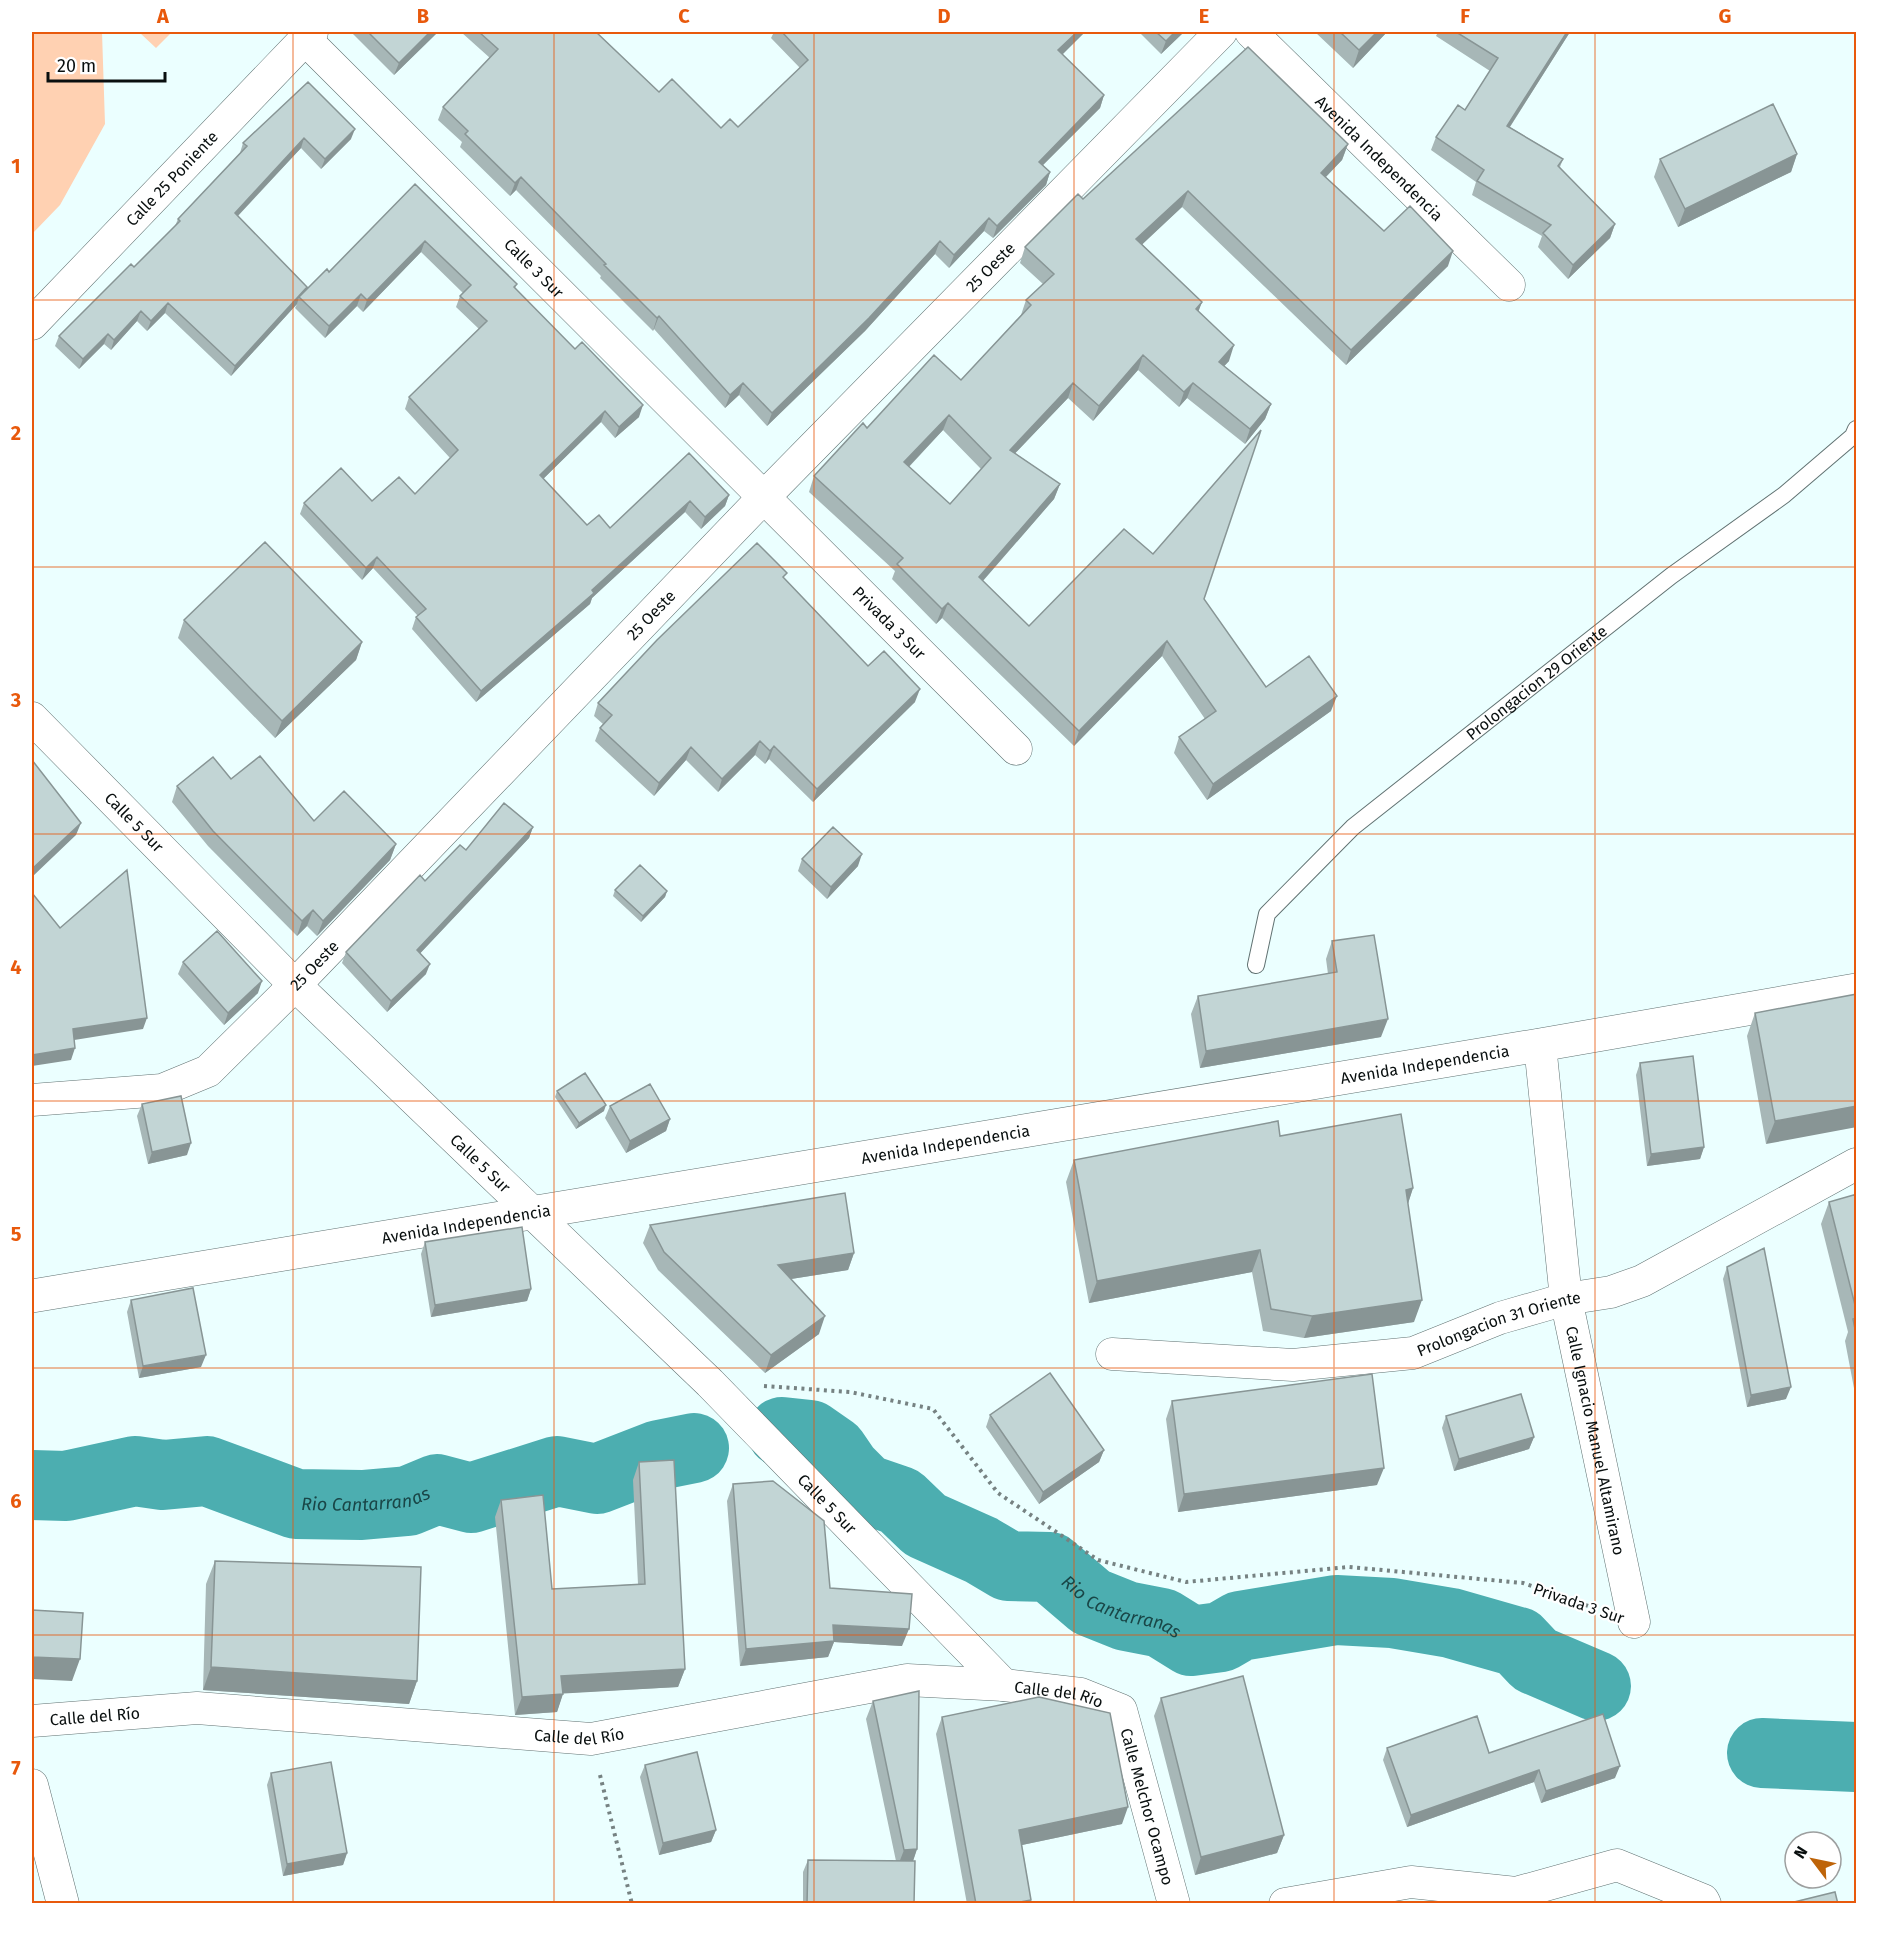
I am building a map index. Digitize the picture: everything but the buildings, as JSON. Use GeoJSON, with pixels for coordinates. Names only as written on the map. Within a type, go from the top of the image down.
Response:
{"type":"FeatureCollection","features":[{"type":"Feature","properties":{"kind":"street","name":"25 Oeste"},"geometry":{"type":"LineString","coordinates":[[32,1100],[162,1090],[208,1071],[295,985],[763,498],[1221,32]]}},
{"type":"Feature","properties":{"kind":"street","name":"Avenida Independencia"},"geometry":{"type":"LineString","coordinates":[[1251,32],[1509,285]]}},
{"type":"Feature","properties":{"kind":"street","name":"Calle 3 Sur"},"geometry":{"type":"LineString","coordinates":[[309,35],[763,498]]}},
{"type":"Feature","properties":{"kind":"street","name":"Calle 25 Poniente"},"geometry":{"type":"LineString","coordinates":[[32,324],[309,35]]}},
{"type":"Feature","properties":{"kind":"street","name":"Privada 3 Sur"},"geometry":{"type":"LineString","coordinates":[[763,498],[1016,749]]}},
{"type":"Feature","properties":{"kind":"street","name":"Calle 5 Sur"},"geometry":{"type":"LineString","coordinates":[[32,718],[295,985],[710,1383],[1004,1685]]}},
{"type":"Feature","properties":{"kind":"street","name":"Avenida Independencia"},"geometry":{"type":"LineString","coordinates":[[32,1296],[1540,1045],[1857,990]]}},
{"type":"Feature","properties":{"kind":"street","name":"Calle Ignacio Manuel Altamirano"},"geometry":{"type":"LineString","coordinates":[[1540,1045],[1566,1299],[1634,1622]]}},
{"type":"Feature","properties":{"kind":"street","name":"Prolongacion 31 Oriente"},"geometry":{"type":"LineString","coordinates":[[1112,1354],[1293,1365],[1413,1353],[1500,1318],[1566,1299],[1611,1292],[1642,1281],[1857,1164]]}},
{"type":"Feature","properties":{"kind":"street","name":"Calle del Río"},"geometry":{"type":"LineString","coordinates":[[32,1721],[197,1708],[591,1739],[907,1680],[1004,1685],[1081,1694],[1121,1710]]}},
{"type":"Feature","properties":{"kind":"street","name":"Calle Melchor Ocampo"},"geometry":{"type":"LineString","coordinates":[[1121,1710],[1174,1904]]}},
{"type":"Feature","properties":{"kind":"street"},"geometry":{"type":"LineString","coordinates":[[32,1785],[63,1904]]}},
{"type":"Feature","properties":{"kind":"street"},"geometry":{"type":"LineString","coordinates":[[1284,1904],[1411,1882],[1516,1893],[1617,1865],[1704,1902]]}},
{"type":"Feature","properties":{"kind":"lane","name":"Prolongacion 29 Oriente"},"geometry":{"type":"LineString","coordinates":[[1256,965],[1267,914],[1353,827],[1671,576],[1784,495],[1853,436],[1857,429]]}},
{"type":"Feature","properties":{"kind":"path","name":"Privada 3 Sur"},"geometry":{"type":"LineString","coordinates":[[710,1383],[849,1392],[933,1409],[998,1493],[1098,1560],[1186,1582],[1349,1567],[1523,1583],[1634,1622]]}},
{"type":"Feature","properties":{"kind":"path"},"geometry":{"type":"LineString","coordinates":[[591,1739],[632,1904]]}},
{"type":"Feature","properties":{"kind":"shaded area"},"geometry":{"type":"Polygon","coordinates":[[[32,32],[102,32],[105,124],[60,205],[32,234],[32,32]]]}},
{"type":"Feature","properties":{"kind":"shaded area"},"geometry":{"type":"Polygon","coordinates":[[[139,32],[172,32],[156,48],[139,32]]]}},
{"type":"Feature","properties":{"kind":"waterway","name":"Rio Cantarranas"},"geometry":{"type":"LineString","coordinates":[[782,1432],[810,1435],[833,1451],[846,1470],[865,1489],[900,1501],[925,1525],[981,1550],[1008,1566],[1050,1567],[1091,1602],[1126,1616],[1162,1623],[1191,1641],[1221,1637],[1240,1626],[1336,1610],[1392,1613],[1451,1623],[1518,1642],[1535,1660],[1596,1686]]}},
{"type":"Feature","properties":{"kind":"waterway","name":"Rio Cantarranas"},"geometry":{"type":"LineString","coordinates":[[32,1485],[66,1486],[135,1471],[163,1475],[207,1471],[296,1504],[362,1505],[408,1501],[437,1489],[471,1498],[557,1471],[597,1479],[659,1455],[694,1448]]}},
{"type":"Feature","properties":{"kind":"waterway","name":"Rio Cantarranas"},"geometry":{"type":"LineString","coordinates":[[1762,1753],[1856,1757]]}}]}
